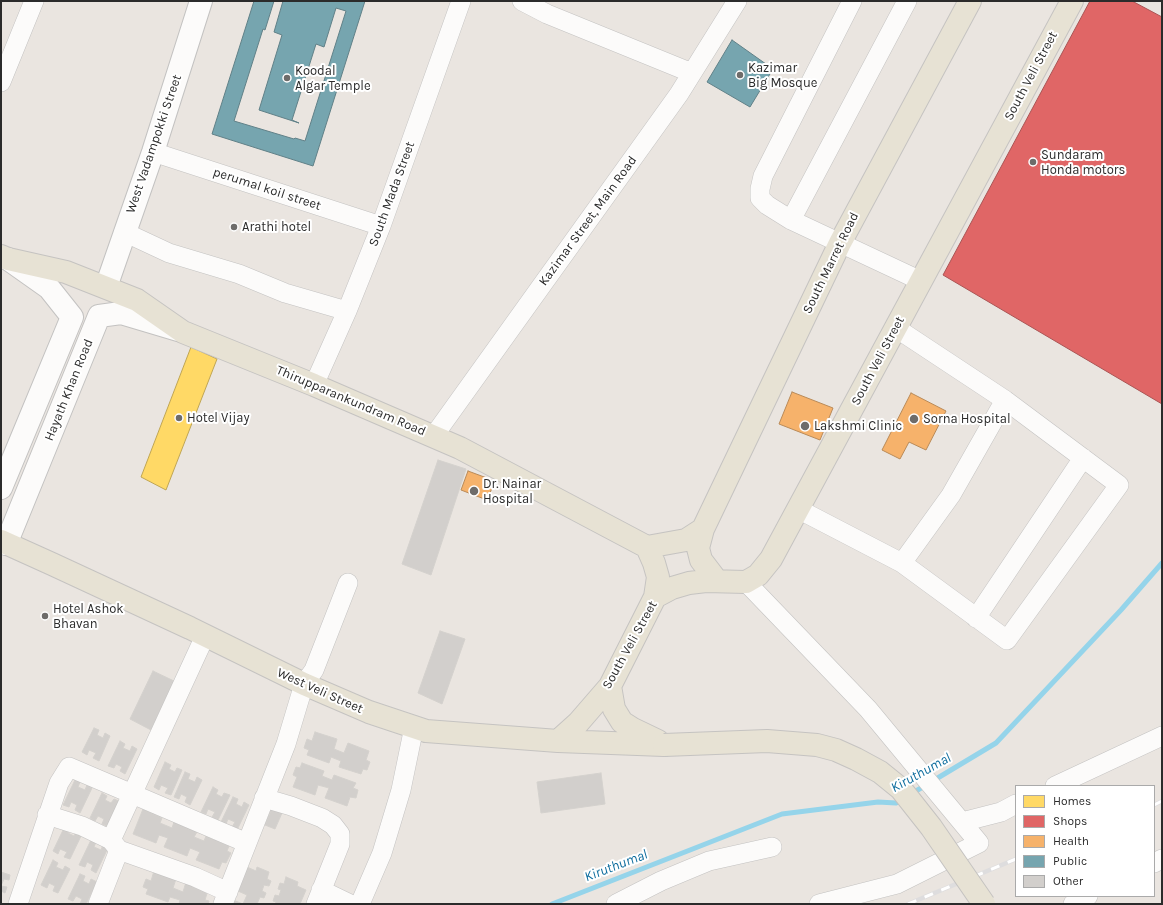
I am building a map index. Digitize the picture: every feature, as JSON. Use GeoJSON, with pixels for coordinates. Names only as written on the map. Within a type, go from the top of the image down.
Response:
{"type":"FeatureCollection","features":[{"type":"Feature","properties":{"kind":"main road","name":"South Marret Road"},"geometry":{"type":"LineString","coordinates":[[717,581],[701,560],[698,548],[703,529],[840,243],[970,1]]}},
{"type":"Feature","properties":{"kind":"main road","name":"South Veli Street"},"geometry":{"type":"LineString","coordinates":[[558,740],[578,723],[610,686],[655,597],[672,588],[689,583],[717,581],[746,582],[758,575],[771,559],[1072,1]]}},
{"type":"Feature","properties":{"kind":"main road","name":"Thirupparankundram Road"},"geometry":{"type":"LineString","coordinates":[[5,257],[66,272],[137,300],[183,332],[314,385],[460,448],[646,547]]}},
{"type":"Feature","properties":{"kind":"main road"},"geometry":{"type":"LineString","coordinates":[[655,597],[658,576],[654,563],[646,547],[686,540],[703,529]]}},
{"type":"Feature","properties":{"kind":"main road","name":"West Veli Street"},"geometry":{"type":"LineString","coordinates":[[4,543],[52,564],[304,684],[368,712],[414,728],[426,731],[558,740],[664,745]]}},
{"type":"Feature","properties":{"kind":"main road"},"geometry":{"type":"LineString","coordinates":[[610,686],[614,709],[622,722],[664,745],[766,741],[817,745],[836,750],[880,772],[901,789],[931,827],[984,904]]}},
{"type":"Feature","properties":{"kind":"street"},"geometry":{"type":"LineString","coordinates":[[1,82],[34,1]]}},
{"type":"Feature","properties":{"kind":"street","name":"West Vadampokki Street"},"geometry":{"type":"LineString","coordinates":[[106,287],[153,152],[201,1]]}},
{"type":"Feature","properties":{"kind":"street","name":"South Mada Street"},"geometry":{"type":"LineString","coordinates":[[314,385],[347,311],[381,226],[461,1]]}},
{"type":"Feature","properties":{"kind":"street"},"geometry":{"type":"LineString","coordinates":[[522,1],[547,14],[692,73]]}},
{"type":"Feature","properties":{"kind":"street","name":"Kazimar Street, Main Road"},"geometry":{"type":"LineString","coordinates":[[433,437],[679,94],[737,1]]}},
{"type":"Feature","properties":{"kind":"street"},"geometry":{"type":"LineString","coordinates":[[852,1],[763,176],[760,189],[760,198],[767,205],[791,220],[921,281]]}},
{"type":"Feature","properties":{"kind":"street"},"geometry":{"type":"LineString","coordinates":[[791,220],[907,1]]}},
{"type":"Feature","properties":{"kind":"street","name":"perumal koil street"},"geometry":{"type":"LineString","coordinates":[[153,152],[381,226]]}},
{"type":"Feature","properties":{"kind":"street"},"geometry":{"type":"LineString","coordinates":[[124,232],[169,253],[239,274],[285,293],[347,311]]}},
{"type":"Feature","properties":{"kind":"street","name":"Hayath Khan Road"},"geometry":{"type":"LineString","coordinates":[[1,488],[72,317],[49,288],[5,257]]}},
{"type":"Feature","properties":{"kind":"street","name":"Hayath Khan Road"},"geometry":{"type":"LineString","coordinates":[[4,543],[100,316],[121,313],[183,332]]}},
{"type":"Feature","properties":{"kind":"street"},"geometry":{"type":"LineString","coordinates":[[798,509],[902,563],[1007,640],[1119,485],[1005,400],[896,328]]}},
{"type":"Feature","properties":{"kind":"street"},"geometry":{"type":"LineString","coordinates":[[902,563],[952,495],[1005,400]]}},
{"type":"Feature","properties":{"kind":"street"},"geometry":{"type":"LineString","coordinates":[[976,618],[1083,458]]}},
{"type":"Feature","properties":{"kind":"street"},"geometry":{"type":"LineString","coordinates":[[746,582],[868,709],[979,843],[897,884],[819,904]]}},
{"type":"Feature","properties":{"kind":"street"},"geometry":{"type":"LineString","coordinates":[[47,815],[82,826],[115,845],[195,877],[226,898],[286,744],[304,684],[314,670],[348,583]]}},
{"type":"Feature","properties":{"kind":"street"},"geometry":{"type":"LineString","coordinates":[[98,904],[132,794],[205,636]]}},
{"type":"Feature","properties":{"kind":"street"},"geometry":{"type":"LineString","coordinates":[[360,904],[382,853],[401,790],[414,728]]}},
{"type":"Feature","properties":{"kind":"street"},"geometry":{"type":"LineString","coordinates":[[1057,785],[1162,736]]}},
{"type":"Feature","properties":{"kind":"street"},"geometry":{"type":"LineString","coordinates":[[21,903],[47,815],[59,783],[69,767],[247,844]]}},
{"type":"Feature","properties":{"kind":"street"},"geometry":{"type":"LineString","coordinates":[[264,798],[322,818],[333,824],[340,834],[340,844],[318,897],[350,904]]}},
{"type":"Feature","properties":{"kind":"street"},"geometry":{"type":"LineString","coordinates":[[962,822],[1001,812],[1015,805]]}},
{"type":"Feature","properties":{"kind":"street"},"geometry":{"type":"LineString","coordinates":[[616,904],[661,881],[709,862],[772,847]]}},
{"type":"Feature","properties":{"kind":"street"},"geometry":{"type":"LineString","coordinates":[[1073,904],[1086,897]]}},
{"type":"Feature","properties":{"kind":"building: Homes","name":"Hotel Vijay"},"geometry":{"type":"Polygon","coordinates":[[[191,347],[217,359],[166,490],[141,477],[191,347]]]}},
{"type":"Feature","properties":{"kind":"building: Shops"},"geometry":{"type":"Polygon","coordinates":[[[1090,1],[1132,1],[1162,17],[1162,404],[943,275],[1090,1]]]}},
{"type":"Feature","properties":{"kind":"building: Health"},"geometry":{"type":"Polygon","coordinates":[[[792,392],[833,408],[820,440],[779,424],[792,392]]]}},
{"type":"Feature","properties":{"kind":"building: Health"},"geometry":{"type":"Polygon","coordinates":[[[911,393],[946,411],[926,450],[909,442],[900,459],[882,450],[911,393]]]}},
{"type":"Feature","properties":{"kind":"building: Health"},"geometry":{"type":"Polygon","coordinates":[[[468,471],[495,481],[487,500],[461,490],[468,471]]]}},
{"type":"Feature","properties":{"kind":"building: Public","name":"Koodal Algar Temple"},"geometry":{"type":"Polygon","coordinates":[[[254,1],[274,1],[265,30],[263,29],[234,121],[305,141],[346,11],[336,8],[324,47],[316,44],[292,120],[299,123],[259,110],[282,35],[274,32],[283,1],[365,1],[313,166],[212,134],[254,1]]]}},
{"type":"Feature","properties":{"kind":"building: Public","name":"Kazimar Big Mosque"},"geometry":{"type":"Polygon","coordinates":[[[732,40],[773,69],[750,107],[707,82],[732,40]]]}},
{"type":"Feature","properties":{"kind":"building: Other"},"geometry":{"type":"Polygon","coordinates":[[[438,460],[466,469],[431,575],[402,564],[438,460]]]}},
{"type":"Feature","properties":{"kind":"building: Other"},"geometry":{"type":"Polygon","coordinates":[[[440,631],[465,639],[442,704],[418,693],[440,631]]]}},
{"type":"Feature","properties":{"kind":"building: Other"},"geometry":{"type":"Polygon","coordinates":[[[153,671],[174,681],[151,730],[130,719],[153,671]]]}},
{"type":"Feature","properties":{"kind":"building: Other"},"geometry":{"type":"Polygon","coordinates":[[[94,728],[99,730],[97,735],[103,738],[105,733],[110,736],[99,761],[93,758],[96,753],[89,750],[87,755],[82,752],[94,728]]]}},
{"type":"Feature","properties":{"kind":"building: Other"},"geometry":{"type":"Polygon","coordinates":[[[315,732],[337,739],[334,749],[344,753],[348,743],[369,751],[366,760],[370,762],[367,770],[363,769],[361,774],[339,767],[341,761],[331,757],[329,763],[307,755],[309,750],[304,748],[307,739],[312,741],[315,732]]]}},
{"type":"Feature","properties":{"kind":"building: Other"},"geometry":{"type":"Polygon","coordinates":[[[120,741],[125,744],[123,748],[130,751],[132,746],[137,749],[125,774],[120,771],[122,767],[116,764],[114,768],[108,766],[120,741]]]}},
{"type":"Feature","properties":{"kind":"building: Other"},"geometry":{"type":"Polygon","coordinates":[[[165,762],[171,765],[169,769],[175,772],[177,768],[182,770],[171,795],[165,793],[168,788],[161,785],[159,790],[154,787],[165,762]]]}},
{"type":"Feature","properties":{"kind":"building: Other"},"geometry":{"type":"Polygon","coordinates":[[[302,763],[324,771],[322,776],[332,780],[334,775],[356,783],[353,788],[358,790],[356,798],[350,797],[347,806],[325,798],[329,788],[318,785],[315,795],[293,787],[297,777],[293,775],[296,767],[300,768],[302,763]]]}},
{"type":"Feature","properties":{"kind":"building: Other"},"geometry":{"type":"Polygon","coordinates":[[[185,772],[190,774],[188,779],[195,782],[197,777],[202,780],[190,805],[185,802],[187,797],[181,794],[179,799],[174,797],[185,772]]]}},
{"type":"Feature","properties":{"kind":"building: Other"},"geometry":{"type":"Polygon","coordinates":[[[601,773],[605,804],[541,813],[537,782],[601,773]]]}},
{"type":"Feature","properties":{"kind":"building: Other"},"geometry":{"type":"Polygon","coordinates":[[[75,780],[80,782],[78,787],[85,790],[87,785],[92,788],[80,813],[75,810],[77,805],[71,802],[69,807],[63,805],[75,780]]]}},
{"type":"Feature","properties":{"kind":"building: Other"},"geometry":{"type":"Polygon","coordinates":[[[213,787],[218,790],[216,794],[222,797],[224,793],[230,795],[218,820],[212,817],[215,812],[208,809],[206,814],[201,812],[213,787]]]}},
{"type":"Feature","properties":{"kind":"building: Other"},"geometry":{"type":"Polygon","coordinates":[[[102,793],[107,796],[105,800],[111,803],[114,799],[119,801],[107,826],[102,824],[104,819],[98,816],[95,821],[90,818],[102,793]]]}},
{"type":"Feature","properties":{"kind":"building: Other"},"geometry":{"type":"Polygon","coordinates":[[[233,797],[238,799],[236,804],[242,807],[244,802],[249,805],[237,830],[232,827],[235,822],[228,819],[226,824],[221,822],[233,797]]]}},
{"type":"Feature","properties":{"kind":"building: Other"},"geometry":{"type":"Polygon","coordinates":[[[272,808],[282,813],[275,829],[265,825],[272,808]]]}},
{"type":"Feature","properties":{"kind":"building: Other"},"geometry":{"type":"Polygon","coordinates":[[[143,809],[162,818],[160,823],[172,828],[174,822],[197,832],[194,837],[204,841],[206,836],[229,846],[227,851],[231,853],[226,863],[222,862],[219,869],[196,860],[200,852],[190,848],[187,856],[164,847],[168,838],[159,835],[156,843],[133,834],[143,809]]]}},
{"type":"Feature","properties":{"kind":"building: Other"},"geometry":{"type":"Polygon","coordinates":[[[65,826],[70,829],[68,833],[74,836],[76,832],[82,834],[70,859],[64,857],[67,852],[60,849],[58,854],[53,851],[65,826]]]}},
{"type":"Feature","properties":{"kind":"building: Other"},"geometry":{"type":"Polygon","coordinates":[[[91,840],[96,842],[94,847],[101,850],[103,845],[108,848],[96,873],[91,870],[93,865],[87,862],[85,867],[79,865],[91,840]]]}},
{"type":"Feature","properties":{"kind":"building: Other"},"geometry":{"type":"Polygon","coordinates":[[[53,860],[58,863],[56,867],[63,870],[65,866],[70,869],[58,893],[53,891],[55,886],[49,883],[47,888],[41,885],[53,860]]]}},
{"type":"Feature","properties":{"kind":"building: Other"},"geometry":{"type":"Polygon","coordinates":[[[247,867],[256,871],[257,867],[269,872],[267,879],[271,881],[269,886],[264,885],[262,891],[266,893],[264,898],[260,897],[257,904],[243,904],[247,895],[238,891],[247,867]]]}},
{"type":"Feature","properties":{"kind":"building: Other"},"geometry":{"type":"Polygon","coordinates":[[[154,871],[176,879],[173,888],[183,892],[186,882],[208,890],[205,900],[209,901],[208,904],[179,904],[180,900],[170,897],[168,902],[146,894],[148,889],[143,887],[146,879],[151,881],[154,871]]]}},
{"type":"Feature","properties":{"kind":"building: Other"},"geometry":{"type":"Polygon","coordinates":[[[1,872],[10,875],[9,880],[4,879],[1,886],[1,872]]]}},
{"type":"Feature","properties":{"kind":"building: Other"},"geometry":{"type":"Polygon","coordinates":[[[80,874],[85,876],[83,881],[89,884],[91,879],[97,882],[86,904],[80,904],[82,899],[76,896],[73,901],[68,899],[80,874]]]}},
{"type":"Feature","properties":{"kind":"building: Other"},"geometry":{"type":"Polygon","coordinates":[[[286,877],[298,882],[297,886],[306,890],[300,904],[275,904],[276,902],[273,901],[275,895],[279,896],[281,890],[278,889],[280,883],[284,884],[286,877]]]}},
{"type":"Feature","properties":{"kind":"building: Other"},"geometry":{"type":"Polygon","coordinates":[[[1,886],[7,887],[5,893],[1,891],[1,886]]]}},
{"type":"Feature","properties":{"kind":"building: Other"},"geometry":{"type":"Polygon","coordinates":[[[233,900],[243,904],[232,904],[233,900]]]}},
{"type":"Feature","properties":{"kind":"waterway","name":"Kiruthumal"},"geometry":{"type":"LineString","coordinates":[[911,794],[996,743],[1121,610],[1162,563]]}},
{"type":"Feature","properties":{"kind":"waterway","name":"Kiruthumal"},"geometry":{"type":"LineString","coordinates":[[552,904],[782,814],[878,802],[896,803],[903,799]]}},
{"type":"Feature","properties":{"kind":"railway"},"geometry":{"type":"LineString","coordinates":[[1155,804],[1162,801]]}},
{"type":"Feature","properties":{"kind":"railway"},"geometry":{"type":"LineString","coordinates":[[908,904],[1015,859]]}},
{"type":"Feature","properties":{"kind":"place","name":"Kazimar Big Mosque"},"geometry":{"type":"Point","coordinates":[740,75]}},
{"type":"Feature","properties":{"kind":"place","name":"Koodal Algar Temple"},"geometry":{"type":"Point","coordinates":[287,78]}},
{"type":"Feature","properties":{"kind":"place","name":"Sundaram Honda motors"},"geometry":{"type":"Point","coordinates":[1033,162]}},
{"type":"Feature","properties":{"kind":"place","name":"Arathi hotel"},"geometry":{"type":"Point","coordinates":[234,227]}},
{"type":"Feature","properties":{"kind":"place","name":"Hotel Vijay"},"geometry":{"type":"Point","coordinates":[179,418]}},
{"type":"Feature","properties":{"kind":"place","name":"Sorna Hospital"},"geometry":{"type":"Point","coordinates":[914,419]}},
{"type":"Feature","properties":{"kind":"place","name":"Lakshmi Clinic"},"geometry":{"type":"Point","coordinates":[805,426]}},
{"type":"Feature","properties":{"kind":"place","name":"Dr. Nainar Hospital"},"geometry":{"type":"Point","coordinates":[474,491]}},
{"type":"Feature","properties":{"kind":"place","name":"Hotel Ashok Bhavan"},"geometry":{"type":"Point","coordinates":[45,616]}}]}
